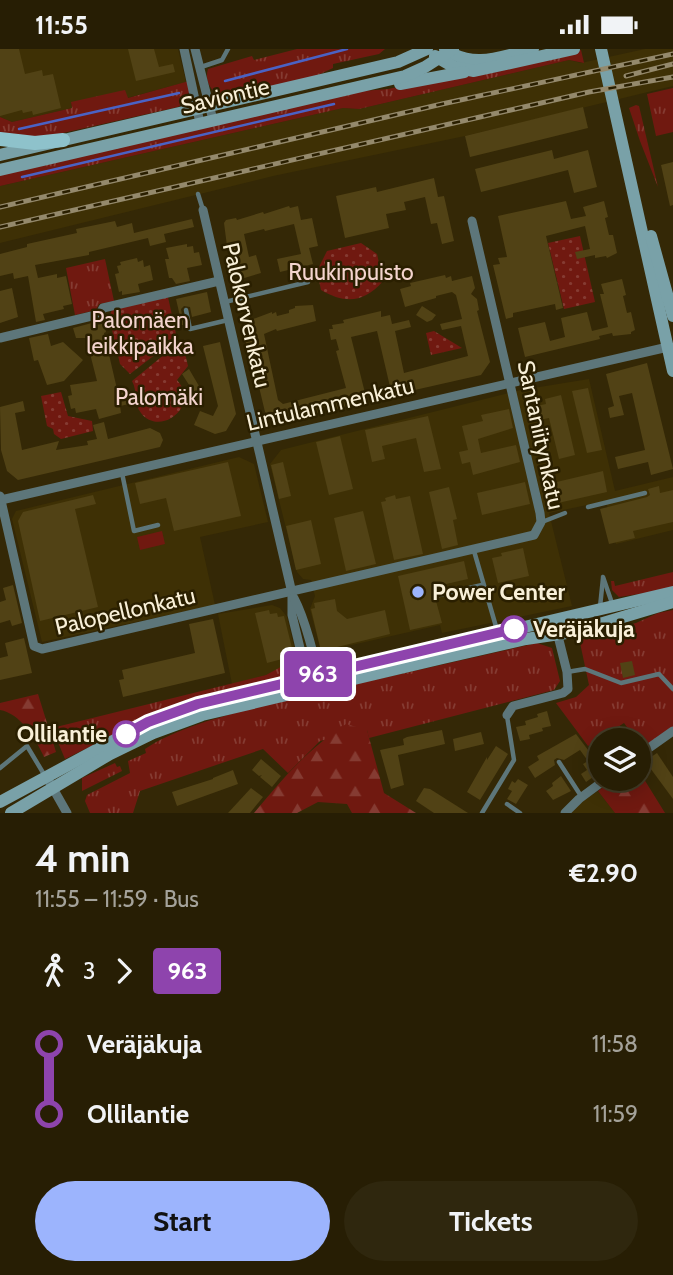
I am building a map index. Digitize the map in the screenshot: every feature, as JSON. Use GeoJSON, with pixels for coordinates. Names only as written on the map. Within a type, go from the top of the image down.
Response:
{"type":"FeatureCollection","features":[{"type":"Feature","properties":{"kind":"main road","name":"Saviontie"},"geometry":{"type":"LineString","coordinates":[[0,155],[398,62],[426,49]]}},
{"type":"Feature","properties":{"kind":"main road"},"geometry":{"type":"LineString","coordinates":[[426,49],[475,61],[533,49]]}},
{"type":"Feature","properties":{"kind":"main road"},"geometry":{"type":"LineString","coordinates":[[485,49],[509,54]]}},
{"type":"Feature","properties":{"kind":"main road"},"geometry":{"type":"LineString","coordinates":[[358,87],[393,85],[474,71],[575,49]]}},
{"type":"Feature","properties":{"kind":"main road"},"geometry":{"type":"LineString","coordinates":[[601,49],[671,347],[673,371]]}},
{"type":"Feature","properties":{"kind":"main road","name":"Saviontie"},"geometry":{"type":"LineString","coordinates":[[0,170],[405,76],[447,52]]}},
{"type":"Feature","properties":{"kind":"main road"},"geometry":{"type":"LineString","coordinates":[[447,52],[454,67],[474,71]]}},
{"type":"Feature","properties":{"kind":"main road"},"geometry":{"type":"LineString","coordinates":[[619,124],[673,316]]}},
{"type":"Feature","properties":{"kind":"main road"},"geometry":{"type":"LineString","coordinates":[[0,139],[27,142],[63,140]]}},
{"type":"Feature","properties":{"kind":"main road"},"geometry":{"type":"LineString","coordinates":[[312,680],[599,609],[615,601],[673,592]]}},
{"type":"Feature","properties":{"kind":"main road"},"geometry":{"type":"LineString","coordinates":[[11,813],[49,782],[148,722],[198,704],[557,635],[607,623],[673,602]]}},
{"type":"Feature","properties":{"kind":"main road"},"geometry":{"type":"LineString","coordinates":[[0,802],[49,782]]}},
{"type":"Feature","properties":{"kind":"street"},"geometry":{"type":"LineString","coordinates":[[184,49],[207,122]]}},
{"type":"Feature","properties":{"kind":"street"},"geometry":{"type":"LineString","coordinates":[[195,49],[200,67],[203,106]]}},
{"type":"Feature","properties":{"kind":"street","name":"Palokorvenkatu"},"geometry":{"type":"LineString","coordinates":[[203,210],[292,593],[302,613],[312,680]]}},
{"type":"Feature","properties":{"kind":"street","name":"Santaniitynkatu"},"geometry":{"type":"LineString","coordinates":[[292,593],[528,538],[539,530],[541,523],[472,221]]}},
{"type":"Feature","properties":{"kind":"street"},"geometry":{"type":"LineString","coordinates":[[0,338],[100,314],[103,308],[219,281]]}},
{"type":"Feature","properties":{"kind":"street","name":"Lintulammenkatu"},"geometry":{"type":"LineString","coordinates":[[0,498],[671,347]]}},
{"type":"Feature","properties":{"kind":"street","name":"Palopellonkatu"},"geometry":{"type":"LineString","coordinates":[[0,498],[34,646],[42,649],[292,593]]}},
{"type":"Feature","properties":{"kind":"street"},"geometry":{"type":"LineString","coordinates":[[507,716],[513,706],[567,691],[567,672],[554,620]]}},
{"type":"Feature","properties":{"kind":"street"},"geometry":{"type":"LineString","coordinates":[[651,747],[672,734]]}},
{"type":"Feature","properties":{"kind":"street"},"geometry":{"type":"LineString","coordinates":[[49,782],[66,813]]}},
{"type":"Feature","properties":{"kind":"street"},"geometry":{"type":"LineString","coordinates":[[565,813],[589,791]]}},
{"type":"Feature","properties":{"kind":"lane"},"geometry":{"type":"LineString","coordinates":[[200,67],[222,60],[228,49]]}},
{"type":"Feature","properties":{"kind":"lane"},"geometry":{"type":"LineString","coordinates":[[198,194],[203,210]]}},
{"type":"Feature","properties":{"kind":"lane"},"geometry":{"type":"LineString","coordinates":[[224,302],[308,282]]}},
{"type":"Feature","properties":{"kind":"lane"},"geometry":{"type":"LineString","coordinates":[[186,310],[190,329],[229,320]]}},
{"type":"Feature","properties":{"kind":"lane"},"geometry":{"type":"LineString","coordinates":[[122,472],[134,531],[158,525]]}},
{"type":"Feature","properties":{"kind":"lane"},"geometry":{"type":"LineString","coordinates":[[588,507],[645,493]]}},
{"type":"Feature","properties":{"kind":"lane"},"geometry":{"type":"LineString","coordinates":[[541,523],[565,513]]}},
{"type":"Feature","properties":{"kind":"lane"},"geometry":{"type":"LineString","coordinates":[[474,551],[500,639],[494,647]]}},
{"type":"Feature","properties":{"kind":"lane"},"geometry":{"type":"LineString","coordinates":[[599,609],[603,577],[615,601],[614,613],[607,623]]}},
{"type":"Feature","properties":{"kind":"lane"},"geometry":{"type":"LineString","coordinates":[[435,596],[482,585]]}},
{"type":"Feature","properties":{"kind":"lane"},"geometry":{"type":"LineString","coordinates":[[567,672],[585,669],[621,683],[659,674],[673,689]]}},
{"type":"Feature","properties":{"kind":"lane"},"geometry":{"type":"LineString","coordinates":[[482,813],[514,760],[507,716]]}},
{"type":"Feature","properties":{"kind":"lane"},"geometry":{"type":"LineString","coordinates":[[0,768],[27,746],[49,782]]}},
{"type":"Feature","properties":{"kind":"lane"},"geometry":{"type":"LineString","coordinates":[[559,762],[581,797]]}},
{"type":"Feature","properties":{"kind":"lane"},"geometry":{"type":"LineString","coordinates":[[508,804],[520,813]]}},
{"type":"Feature","properties":{"kind":"shaded area"},"geometry":{"type":"Polygon","coordinates":[[[0,49],[178,49],[186,82],[127,98],[71,103],[72,108],[12,122],[0,117],[0,49]]]}},
{"type":"Feature","properties":{"kind":"shaded area"},"geometry":{"type":"Polygon","coordinates":[[[645,49],[673,49],[673,86],[465,136],[273,176],[0,243],[0,186],[343,108],[359,109],[569,60],[581,63],[645,49]]]}},
{"type":"Feature","properties":{"kind":"shaded area"},"geometry":{"type":"Polygon","coordinates":[[[589,379],[615,491],[673,477],[673,530],[616,544],[606,501],[549,513],[572,606],[442,633],[440,625],[321,652],[310,609],[315,596],[311,580],[303,579],[297,572],[270,464],[281,450],[521,390],[589,379]]]}},
{"type":"Feature","properties":{"kind":"shaded area"},"geometry":{"type":"Polygon","coordinates":[[[239,457],[254,464],[268,522],[200,537],[215,605],[42,642],[12,519],[16,511],[239,457]]]}},
{"type":"Feature","properties":{"kind":"shaded area"},"geometry":{"type":"Polygon","coordinates":[[[272,605],[280,608],[287,617],[297,660],[292,670],[288,664],[266,675],[232,684],[218,614],[272,605]]]}},
{"type":"Feature","properties":{"kind":"shaded area"},"geometry":{"type":"Polygon","coordinates":[[[598,791],[615,813],[570,813],[598,791]]]}},
{"type":"Feature","properties":{"kind":"green space"},"geometry":{"type":"Polygon","coordinates":[[[297,49],[385,49],[379,54],[333,64],[333,68],[316,76],[224,97],[216,93],[208,83],[208,69],[252,56],[254,60],[297,49]]]}},
{"type":"Feature","properties":{"kind":"green space"},"geometry":{"type":"Polygon","coordinates":[[[581,50],[584,63],[569,60],[359,109],[343,108],[0,186],[0,175],[362,91],[388,89],[581,50]]]}},
{"type":"Feature","properties":{"kind":"green space"},"geometry":{"type":"Polygon","coordinates":[[[189,81],[188,96],[178,107],[54,135],[32,138],[0,134],[0,117],[12,122],[72,108],[71,102],[125,90],[128,98],[189,81]]]}},
{"type":"Feature","properties":{"kind":"green space"},"geometry":{"type":"Polygon","coordinates":[[[673,88],[673,132],[656,136],[647,94],[673,88]]]}},
{"type":"Feature","properties":{"kind":"green space"},"geometry":{"type":"Polygon","coordinates":[[[639,106],[658,187],[629,108],[639,106]]]}},
{"type":"Feature","properties":{"kind":"green space"},"geometry":{"type":"Polygon","coordinates":[[[580,236],[595,302],[564,309],[548,243],[580,236]]]}},
{"type":"Feature","properties":{"kind":"green space","name":"Ruukinpuisto"},"geometry":{"type":"Polygon","coordinates":[[[361,243],[377,254],[383,281],[369,294],[354,299],[338,298],[321,290],[317,271],[327,251],[361,243]]]}},
{"type":"Feature","properties":{"kind":"green space"},"geometry":{"type":"Polygon","coordinates":[[[105,259],[114,301],[99,304],[96,310],[75,315],[66,268],[105,259]]]}},
{"type":"Feature","properties":{"kind":"green space","name":"Palomäen leikkipaikka"},"geometry":{"type":"Polygon","coordinates":[[[168,297],[176,334],[130,374],[120,364],[109,317],[112,310],[168,297]]]}},
{"type":"Feature","properties":{"kind":"green space"},"geometry":{"type":"Polygon","coordinates":[[[434,331],[462,348],[431,355],[426,333],[434,331]]]}},
{"type":"Feature","properties":{"kind":"green space","name":"Palomäki"},"geometry":{"type":"Polygon","coordinates":[[[182,340],[188,366],[177,380],[183,390],[181,409],[167,420],[149,420],[139,409],[132,381],[182,340]]]}},
{"type":"Feature","properties":{"kind":"green space"},"geometry":{"type":"Polygon","coordinates":[[[61,392],[68,416],[92,421],[93,431],[61,439],[47,426],[41,396],[61,392]]]}},
{"type":"Feature","properties":{"kind":"green space"},"geometry":{"type":"Polygon","coordinates":[[[162,531],[165,544],[140,550],[137,537],[162,531]]]}},
{"type":"Feature","properties":{"kind":"green space"},"geometry":{"type":"Polygon","coordinates":[[[673,572],[673,589],[619,597],[612,590],[611,581],[614,581],[615,586],[673,572]]]}},
{"type":"Feature","properties":{"kind":"green space"},"geometry":{"type":"Polygon","coordinates":[[[673,610],[673,727],[651,742],[651,728],[628,728],[624,723],[616,728],[588,728],[588,746],[556,703],[576,697],[589,685],[579,638],[636,623],[658,613],[673,610]]]}},
{"type":"Feature","properties":{"kind":"green space"},"geometry":{"type":"Polygon","coordinates":[[[537,643],[552,648],[560,681],[554,690],[369,738],[367,730],[320,741],[288,773],[263,749],[140,791],[133,813],[90,813],[85,801],[87,795],[130,773],[128,761],[146,753],[145,749],[198,724],[255,707],[537,643]]]}},
{"type":"Feature","properties":{"kind":"green space"},"geometry":{"type":"Polygon","coordinates":[[[288,663],[292,670],[278,680],[148,718],[65,759],[52,728],[266,675],[288,663]]]}},
{"type":"Feature","properties":{"kind":"green space"},"geometry":{"type":"Polygon","coordinates":[[[38,694],[56,752],[44,757],[21,721],[0,710],[0,703],[38,694]]]}},
{"type":"Feature","properties":{"kind":"green space"},"geometry":{"type":"Polygon","coordinates":[[[346,724],[367,730],[384,793],[416,813],[352,813],[347,804],[318,802],[297,813],[254,813],[297,765],[320,743],[346,724]]]}},
{"type":"Feature","properties":{"kind":"green space"},"geometry":{"type":"Polygon","coordinates":[[[115,763],[122,771],[82,791],[82,778],[115,763]]]}},
{"type":"Feature","properties":{"kind":"green space"},"geometry":{"type":"Polygon","coordinates":[[[651,790],[665,813],[615,813],[598,791],[651,790]]]}},
{"type":"Feature","properties":{"kind":"building"},"geometry":{"type":"Polygon","coordinates":[[[0,49],[19,49],[25,74],[42,70],[43,76],[53,74],[61,108],[33,115],[32,111],[23,113],[22,110],[0,116],[0,49]]]}},
{"type":"Feature","properties":{"kind":"building"},"geometry":{"type":"Polygon","coordinates":[[[128,49],[154,49],[159,67],[173,64],[175,72],[136,81],[128,49]]]}},
{"type":"Feature","properties":{"kind":"building"},"geometry":{"type":"Polygon","coordinates":[[[583,107],[588,128],[470,157],[465,136],[583,107]]]}},
{"type":"Feature","properties":{"kind":"building"},"geometry":{"type":"Polygon","coordinates":[[[552,150],[554,159],[588,150],[597,187],[574,193],[568,170],[481,192],[475,169],[552,150]]]}},
{"type":"Feature","properties":{"kind":"building"},"geometry":{"type":"Polygon","coordinates":[[[673,162],[673,205],[670,206],[661,165],[673,162]]]}},
{"type":"Feature","properties":{"kind":"building"},"geometry":{"type":"Polygon","coordinates":[[[434,178],[438,197],[444,196],[454,241],[442,244],[437,223],[431,224],[425,197],[404,202],[406,210],[386,214],[389,228],[345,238],[336,196],[376,187],[377,192],[434,178]]]}},
{"type":"Feature","properties":{"kind":"building"},"geometry":{"type":"Polygon","coordinates":[[[566,201],[571,219],[586,216],[583,207],[604,201],[609,235],[613,235],[617,253],[607,258],[595,258],[595,255],[577,259],[575,252],[590,249],[585,226],[546,236],[563,308],[556,310],[555,304],[513,313],[513,317],[506,319],[493,265],[500,264],[498,258],[507,257],[498,216],[566,201]]]}},
{"type":"Feature","properties":{"kind":"building"},"geometry":{"type":"Polygon","coordinates":[[[298,206],[301,220],[312,218],[318,246],[309,248],[313,264],[280,272],[277,259],[301,254],[294,224],[265,231],[264,229],[244,234],[249,257],[256,255],[261,273],[241,279],[236,274],[229,245],[227,246],[224,223],[226,220],[237,220],[263,212],[264,214],[298,206]]]}},
{"type":"Feature","properties":{"kind":"building"},"geometry":{"type":"Polygon","coordinates":[[[192,219],[194,227],[164,234],[166,242],[150,246],[148,238],[89,252],[89,255],[35,265],[38,278],[57,274],[57,278],[66,276],[72,304],[63,306],[64,309],[43,314],[45,320],[36,322],[28,276],[14,279],[13,273],[0,276],[0,254],[27,247],[27,244],[77,233],[76,229],[115,221],[117,227],[132,223],[134,233],[192,219]]]}},
{"type":"Feature","properties":{"kind":"building"},"geometry":{"type":"Polygon","coordinates":[[[187,244],[187,247],[193,246],[194,253],[199,252],[202,265],[187,268],[190,281],[176,284],[169,278],[166,248],[187,244]]]}},
{"type":"Feature","properties":{"kind":"building"},"geometry":{"type":"Polygon","coordinates":[[[137,258],[138,262],[143,260],[144,267],[150,265],[153,280],[138,284],[140,292],[122,295],[115,274],[119,273],[117,266],[121,265],[120,262],[137,258]]]}},
{"type":"Feature","properties":{"kind":"building"},"geometry":{"type":"Polygon","coordinates":[[[445,275],[446,278],[451,276],[452,281],[472,276],[475,288],[471,294],[477,299],[477,311],[490,362],[481,375],[397,394],[395,390],[391,391],[377,331],[351,337],[365,393],[360,394],[358,403],[333,410],[332,405],[320,408],[321,412],[278,421],[265,412],[255,370],[258,369],[245,341],[248,341],[245,332],[253,319],[272,312],[276,312],[277,316],[289,313],[295,306],[313,305],[316,321],[264,334],[278,400],[283,404],[346,388],[336,351],[339,350],[336,339],[331,340],[329,329],[333,329],[332,325],[344,323],[343,320],[381,311],[381,317],[390,315],[392,324],[409,320],[411,327],[395,331],[404,373],[468,356],[461,326],[442,330],[440,324],[462,319],[456,295],[452,292],[405,307],[400,289],[411,286],[410,283],[445,275]]]}},
{"type":"Feature","properties":{"kind":"building"},"geometry":{"type":"Polygon","coordinates":[[[622,279],[627,313],[631,312],[635,330],[631,334],[613,336],[612,333],[599,336],[600,339],[525,357],[518,328],[545,322],[550,341],[565,337],[561,318],[587,312],[592,331],[608,327],[600,294],[604,294],[601,284],[622,279]]]}},
{"type":"Feature","properties":{"kind":"building"},"geometry":{"type":"Polygon","coordinates":[[[12,288],[18,317],[0,323],[0,291],[12,288]]]}},
{"type":"Feature","properties":{"kind":"building"},"geometry":{"type":"Polygon","coordinates":[[[207,292],[211,312],[192,317],[190,307],[184,306],[181,309],[182,325],[176,299],[207,292]]]}},
{"type":"Feature","properties":{"kind":"building"},"geometry":{"type":"Polygon","coordinates":[[[422,306],[436,315],[432,320],[427,322],[416,315],[422,306]]]}},
{"type":"Feature","properties":{"kind":"building"},"geometry":{"type":"Polygon","coordinates":[[[103,320],[117,389],[125,390],[129,404],[120,406],[121,413],[99,419],[96,409],[76,413],[75,408],[71,409],[68,396],[72,395],[70,385],[97,381],[86,338],[76,338],[73,328],[103,320]]]}},
{"type":"Feature","properties":{"kind":"building"},"geometry":{"type":"Polygon","coordinates":[[[48,334],[51,346],[63,342],[83,360],[64,381],[47,385],[38,360],[34,361],[29,338],[48,334]]]}},
{"type":"Feature","properties":{"kind":"building"},"geometry":{"type":"Polygon","coordinates":[[[220,342],[236,414],[226,431],[215,434],[194,425],[200,411],[213,416],[218,406],[203,346],[220,342]]]}},
{"type":"Feature","properties":{"kind":"building"},"geometry":{"type":"Polygon","coordinates":[[[647,363],[673,469],[651,475],[648,462],[618,469],[615,457],[645,450],[632,393],[619,396],[624,415],[610,418],[608,408],[614,406],[606,374],[647,363]]]}},
{"type":"Feature","properties":{"kind":"building"},"geometry":{"type":"Polygon","coordinates":[[[189,369],[199,386],[199,403],[191,401],[191,388],[182,374],[189,369]]]}},
{"type":"Feature","properties":{"kind":"building"},"geometry":{"type":"Polygon","coordinates":[[[588,388],[602,450],[587,453],[572,391],[588,388]]]}},
{"type":"Feature","properties":{"kind":"building"},"geometry":{"type":"Polygon","coordinates":[[[561,395],[575,455],[559,459],[549,418],[530,422],[527,408],[546,404],[545,399],[561,395]]]}},
{"type":"Feature","properties":{"kind":"building"},"geometry":{"type":"Polygon","coordinates":[[[23,401],[25,411],[15,413],[22,450],[59,441],[56,450],[88,445],[87,441],[97,439],[93,425],[104,422],[108,439],[150,428],[160,433],[163,440],[160,447],[18,480],[7,471],[1,450],[0,407],[23,401]]]}},
{"type":"Feature","properties":{"kind":"building"},"geometry":{"type":"Polygon","coordinates":[[[509,409],[513,428],[478,439],[481,453],[516,445],[520,462],[473,475],[470,462],[462,464],[459,452],[468,450],[462,426],[483,421],[481,415],[509,409]]]}},
{"type":"Feature","properties":{"kind":"building"},"geometry":{"type":"Polygon","coordinates":[[[428,416],[441,469],[424,472],[416,438],[382,446],[385,459],[372,462],[365,430],[428,416]]]}},
{"type":"Feature","properties":{"kind":"building"},"geometry":{"type":"Polygon","coordinates":[[[340,436],[353,489],[329,495],[316,442],[340,436]]]}},
{"type":"Feature","properties":{"kind":"building"},"geometry":{"type":"Polygon","coordinates":[[[228,462],[241,516],[174,531],[166,498],[140,504],[135,483],[228,462]]]}},
{"type":"Feature","properties":{"kind":"building"},"geometry":{"type":"Polygon","coordinates":[[[283,462],[291,496],[279,499],[271,465],[283,462]]]}},
{"type":"Feature","properties":{"kind":"building"},"geometry":{"type":"Polygon","coordinates":[[[603,471],[607,492],[549,505],[544,485],[603,471]]]}},
{"type":"Feature","properties":{"kind":"building"},"geometry":{"type":"Polygon","coordinates":[[[525,482],[530,504],[482,515],[477,493],[525,482]]]}},
{"type":"Feature","properties":{"kind":"building"},"geometry":{"type":"Polygon","coordinates":[[[659,486],[660,493],[673,490],[673,522],[633,531],[635,538],[609,544],[600,509],[647,497],[650,495],[648,489],[659,486]]]}},
{"type":"Feature","properties":{"kind":"building"},"geometry":{"type":"Polygon","coordinates":[[[449,487],[457,519],[453,520],[458,545],[442,549],[429,492],[449,487]]]}},
{"type":"Feature","properties":{"kind":"building"},"geometry":{"type":"Polygon","coordinates":[[[93,495],[96,504],[75,509],[98,607],[40,621],[18,521],[23,512],[93,495]]]}},
{"type":"Feature","properties":{"kind":"building"},"geometry":{"type":"Polygon","coordinates":[[[395,495],[396,499],[410,496],[423,554],[394,560],[381,502],[395,495]]]}},
{"type":"Feature","properties":{"kind":"building"},"geometry":{"type":"Polygon","coordinates":[[[363,511],[376,564],[346,571],[334,518],[363,511]]]}},
{"type":"Feature","properties":{"kind":"building"},"geometry":{"type":"Polygon","coordinates":[[[311,520],[321,564],[296,570],[286,526],[311,520]]]}},
{"type":"Feature","properties":{"kind":"building"},"geometry":{"type":"Polygon","coordinates":[[[523,548],[529,576],[498,583],[492,558],[523,548]]]}},
{"type":"Feature","properties":{"kind":"building","name":"Power Center"},"geometry":{"type":"Polygon","coordinates":[[[464,561],[468,579],[433,587],[431,599],[436,601],[442,623],[410,630],[398,576],[464,561]]]}},
{"type":"Feature","properties":{"kind":"building"},"geometry":{"type":"Polygon","coordinates":[[[13,585],[22,623],[12,626],[10,620],[0,623],[0,602],[6,600],[3,588],[13,585]]]}},
{"type":"Feature","properties":{"kind":"building"},"geometry":{"type":"Polygon","coordinates":[[[335,599],[337,611],[347,619],[385,610],[390,634],[321,651],[311,609],[315,608],[314,603],[335,599]]]}},
{"type":"Feature","properties":{"kind":"building"},"geometry":{"type":"Polygon","coordinates":[[[269,610],[270,614],[284,616],[294,656],[267,663],[255,613],[269,610]]]}},
{"type":"Feature","properties":{"kind":"building"},"geometry":{"type":"Polygon","coordinates":[[[213,619],[225,673],[123,697],[119,680],[124,679],[122,670],[195,653],[189,624],[213,619]]]}},
{"type":"Feature","properties":{"kind":"building"},"geometry":{"type":"Polygon","coordinates":[[[24,638],[32,673],[0,680],[0,658],[8,656],[5,643],[24,638]]]}},
{"type":"Feature","properties":{"kind":"building"},"geometry":{"type":"Polygon","coordinates":[[[632,661],[635,675],[623,678],[620,663],[632,661]]]}},
{"type":"Feature","properties":{"kind":"building"},"geometry":{"type":"Polygon","coordinates":[[[547,711],[551,726],[529,735],[530,739],[520,741],[516,727],[526,725],[525,721],[547,711]]]}},
{"type":"Feature","properties":{"kind":"building"},"geometry":{"type":"Polygon","coordinates":[[[442,730],[445,744],[398,755],[404,785],[391,789],[380,750],[404,745],[403,739],[407,737],[442,730]]]}},
{"type":"Feature","properties":{"kind":"building"},"geometry":{"type":"Polygon","coordinates":[[[481,732],[484,744],[455,751],[453,739],[481,732]]]}},
{"type":"Feature","properties":{"kind":"building"},"geometry":{"type":"Polygon","coordinates":[[[576,734],[588,750],[588,761],[580,750],[564,760],[557,758],[554,760],[555,765],[535,778],[528,767],[539,760],[537,756],[576,734]]]}},
{"type":"Feature","properties":{"kind":"building"},"geometry":{"type":"Polygon","coordinates":[[[496,746],[508,754],[480,800],[467,792],[496,746]]]}},
{"type":"Feature","properties":{"kind":"building"},"geometry":{"type":"Polygon","coordinates":[[[657,753],[673,777],[673,799],[651,769],[651,757],[657,753]]]}},
{"type":"Feature","properties":{"kind":"building"},"geometry":{"type":"Polygon","coordinates":[[[261,759],[281,776],[272,787],[260,777],[262,775],[259,776],[252,770],[261,759]]]}},
{"type":"Feature","properties":{"kind":"building"},"geometry":{"type":"Polygon","coordinates":[[[588,761],[586,782],[581,774],[587,770],[583,764],[588,761]]]}},
{"type":"Feature","properties":{"kind":"building"},"geometry":{"type":"Polygon","coordinates":[[[233,770],[238,784],[177,806],[172,792],[233,770]]]}},
{"type":"Feature","properties":{"kind":"building"},"geometry":{"type":"Polygon","coordinates":[[[561,776],[571,791],[553,800],[546,791],[561,776]]]}},
{"type":"Feature","properties":{"kind":"building"},"geometry":{"type":"Polygon","coordinates":[[[518,779],[528,785],[516,804],[507,799],[512,791],[508,789],[512,781],[515,783],[518,779]]]}},
{"type":"Feature","properties":{"kind":"building"},"geometry":{"type":"Polygon","coordinates":[[[251,788],[263,797],[250,813],[228,813],[251,788]]]}},
{"type":"Feature","properties":{"kind":"building"},"geometry":{"type":"Polygon","coordinates":[[[424,788],[468,813],[434,813],[416,801],[424,788]]]}},
{"type":"Feature","properties":{"kind":"waterway"},"geometry":{"type":"LineString","coordinates":[[225,81],[347,49]]}},
{"type":"Feature","properties":{"kind":"waterway"},"geometry":{"type":"LineString","coordinates":[[19,129],[179,93]]}},
{"type":"Feature","properties":{"kind":"waterway"},"geometry":{"type":"LineString","coordinates":[[22,177],[334,104]]}},
{"type":"Feature","properties":{"kind":"railway"},"geometry":{"type":"LineString","coordinates":[[0,207],[442,104],[673,54]]}},
{"type":"Feature","properties":{"kind":"railway"},"geometry":{"type":"LineString","coordinates":[[626,76],[673,64]]}},
{"type":"Feature","properties":{"kind":"railway"},"geometry":{"type":"LineString","coordinates":[[0,227],[589,92],[673,77]]}},
{"type":"Feature","properties":{"kind":"bus line","name":"963"},"geometry":{"type":"LineString","coordinates":[[126,734],[148,722],[198,704],[514,629]]}},
{"type":"Feature","properties":{"kind":"place","name":"Power Center"},"geometry":{"type":"Point","coordinates":[418,592]}},
{"type":"Feature","properties":{"kind":"place","name":"Veräjäkuja"},"geometry":{"type":"Point","coordinates":[514,629]}},
{"type":"Feature","properties":{"kind":"place","name":"Ollilantie"},"geometry":{"type":"Point","coordinates":[126,734]}}]}
